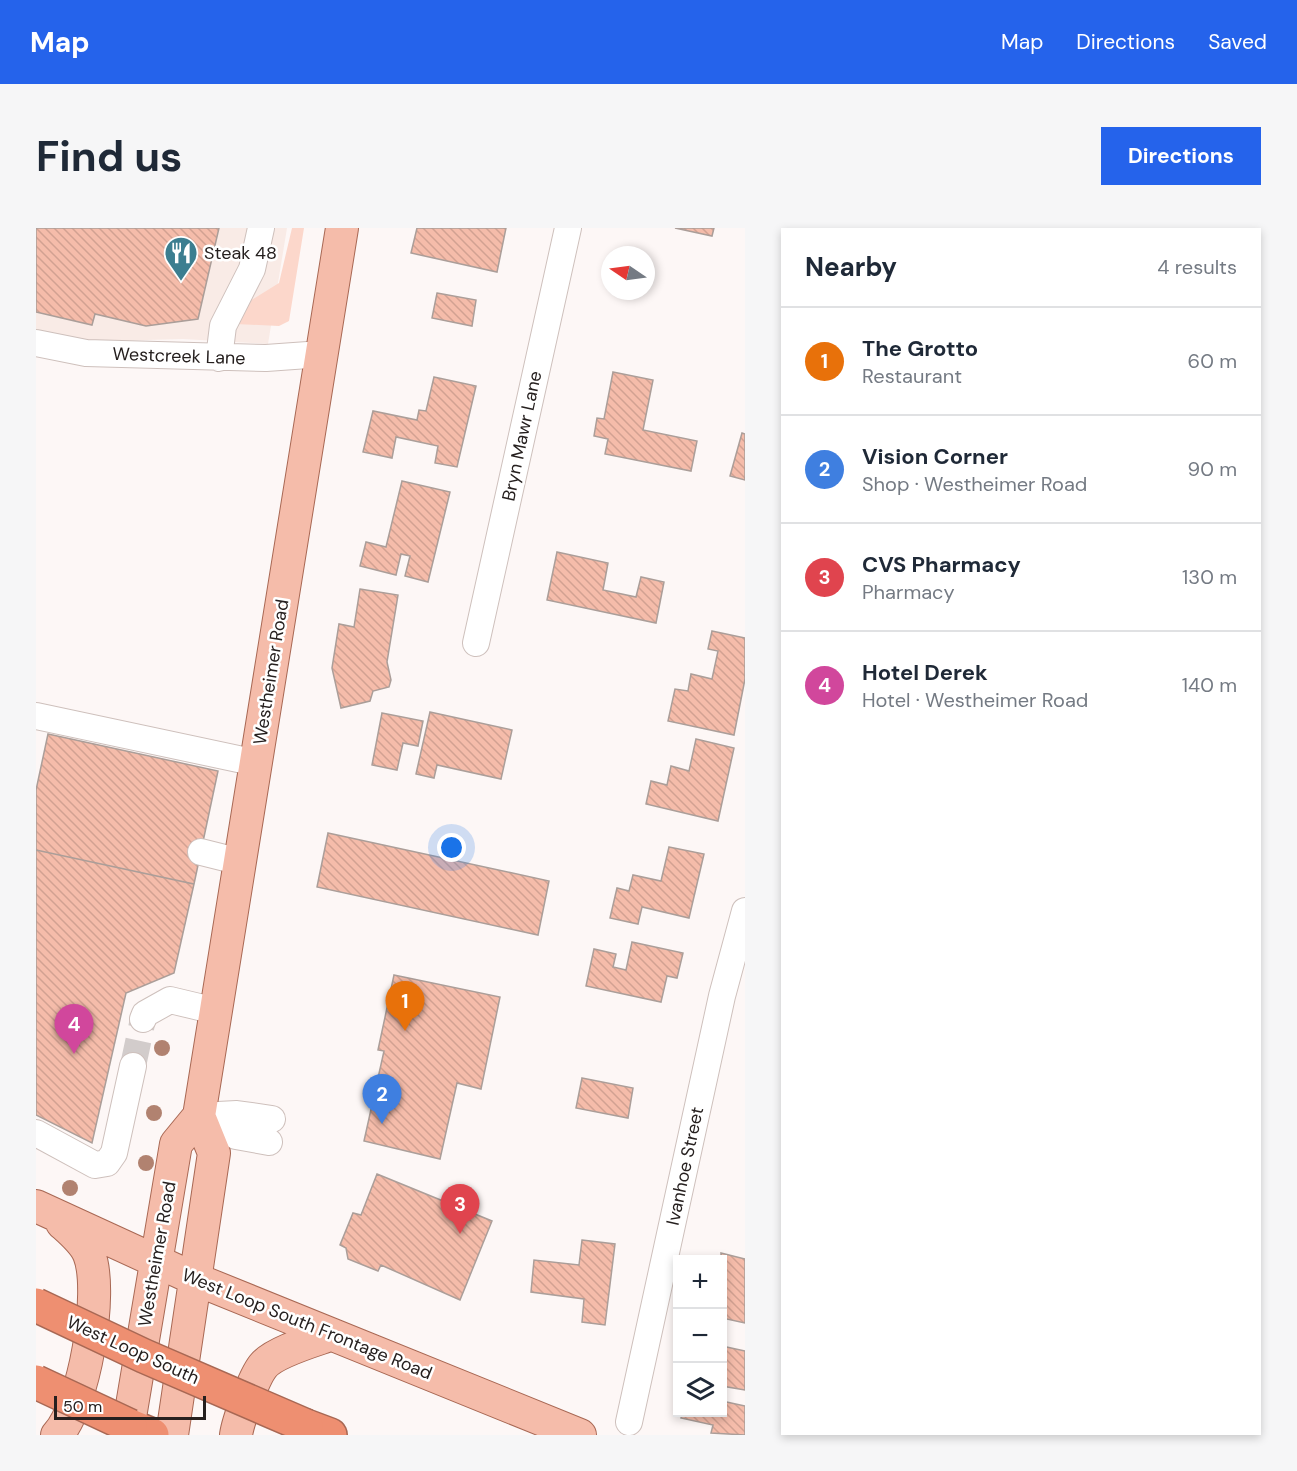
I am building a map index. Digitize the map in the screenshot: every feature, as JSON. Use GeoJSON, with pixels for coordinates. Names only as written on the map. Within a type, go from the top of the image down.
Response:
{"type":"FeatureCollection","features":[{"type":"Feature","properties":{"kind":"highway","name":"West Loop South"},"geometry":{"type":"LineString","coordinates":[[36,1305],[144,1356],[318,1430]]}},
{"type":"Feature","properties":{"kind":"highway"},"geometry":{"type":"LineString","coordinates":[[36,1382],[138,1433]]}},
{"type":"Feature","properties":{"kind":"main road","name":"Westheimer Road"},"geometry":{"type":"LineString","coordinates":[[138,1433],[156,1262],[176,1144],[199,1116],[342,228]]}},
{"type":"Feature","properties":{"kind":"main road"},"geometry":{"type":"LineString","coordinates":[[172,1435],[214,1153],[199,1116]]}},
{"type":"Feature","properties":{"kind":"main road"},"geometry":{"type":"LineString","coordinates":[[45,1210],[85,1247],[94,1278],[89,1349],[81,1382],[65,1426],[57,1435]]}},
{"type":"Feature","properties":{"kind":"main road","name":"West Loop South Frontage Road"},"geometry":{"type":"LineString","coordinates":[[45,1210],[195,1279],[580,1435]]}},
{"type":"Feature","properties":{"kind":"main road"},"geometry":{"type":"LineString","coordinates":[[236,1435],[238,1423],[263,1365],[285,1353],[330,1335]]}},
{"type":"Feature","properties":{"kind":"street"},"geometry":{"type":"LineString","coordinates":[[219,358],[223,326],[252,269],[261,228]]}},
{"type":"Feature","properties":{"kind":"street","name":"Bryn Mawr Lane"},"geometry":{"type":"LineString","coordinates":[[476,643],[568,228]]}},
{"type":"Feature","properties":{"kind":"street","name":"Westcreek Lane"},"geometry":{"type":"LineString","coordinates":[[36,343],[86,353],[219,358],[322,354]]}},
{"type":"Feature","properties":{"kind":"street"},"geometry":{"type":"LineString","coordinates":[[36,716],[257,764]]}},
{"type":"Feature","properties":{"kind":"street"},"geometry":{"type":"LineString","coordinates":[[201,852],[241,862]]}},
{"type":"Feature","properties":{"kind":"street","name":"Ivanhoe Street"},"geometry":{"type":"LineString","coordinates":[[628,1422],[722,996],[745,911]]}},
{"type":"Feature","properties":{"kind":"street"},"geometry":{"type":"LineString","coordinates":[[143,1019],[145,1014],[170,1000],[216,1011]]}},
{"type":"Feature","properties":{"kind":"street"},"geometry":{"type":"LineString","coordinates":[[36,1133],[95,1165],[107,1163],[114,1153],[133,1065]]}},
{"type":"Feature","properties":{"kind":"street"},"geometry":{"type":"LineString","coordinates":[[199,1116],[236,1136],[271,1131]]}},
{"type":"Feature","properties":{"kind":"shaded area"},"geometry":{"type":"Polygon","coordinates":[[[36,228],[287,228],[268,344],[183,339],[73,342],[36,334],[36,228]]]}},
{"type":"Feature","properties":{"kind":"shaded area"},"geometry":{"type":"Polygon","coordinates":[[[292,228],[304,228],[289,321],[279,326],[236,324],[240,307],[279,283],[292,228]]]}},
{"type":"Feature","properties":{"kind":"building"},"geometry":{"type":"Polygon","coordinates":[[[36,228],[219,228],[198,319],[146,326],[95,314],[92,325],[36,312],[36,228]]]}},
{"type":"Feature","properties":{"kind":"building"},"geometry":{"type":"Polygon","coordinates":[[[417,228],[506,228],[497,272],[411,253],[417,228]]]}},
{"type":"Feature","properties":{"kind":"building"},"geometry":{"type":"Polygon","coordinates":[[[675,228],[714,228],[712,236],[675,228]]]}},
{"type":"Feature","properties":{"kind":"building"},"geometry":{"type":"Polygon","coordinates":[[[437,293],[476,300],[472,326],[432,318],[437,293]]]}},
{"type":"Feature","properties":{"kind":"building"},"geometry":{"type":"Polygon","coordinates":[[[613,372],[653,380],[643,430],[697,441],[691,471],[605,454],[608,439],[594,436],[597,418],[604,419],[613,372]]]}},
{"type":"Feature","properties":{"kind":"building"},"geometry":{"type":"Polygon","coordinates":[[[434,377],[476,386],[457,467],[435,463],[438,446],[396,437],[392,458],[363,452],[373,411],[417,420],[419,410],[426,411],[434,377]]]}},
{"type":"Feature","properties":{"kind":"building"},"geometry":{"type":"Polygon","coordinates":[[[742,433],[745,434],[745,480],[730,476],[742,433]]]}},
{"type":"Feature","properties":{"kind":"building"},"geometry":{"type":"Polygon","coordinates":[[[402,481],[450,492],[428,582],[405,576],[410,556],[401,554],[396,575],[360,566],[366,542],[386,547],[402,481]]]}},
{"type":"Feature","properties":{"kind":"building"},"geometry":{"type":"Polygon","coordinates":[[[557,552],[608,563],[603,590],[636,597],[641,577],[664,582],[656,623],[547,600],[557,552]]]}},
{"type":"Feature","properties":{"kind":"building"},"geometry":{"type":"Polygon","coordinates":[[[360,589],[398,595],[387,662],[391,680],[389,687],[373,691],[370,701],[341,708],[332,668],[339,624],[354,627],[360,589]]]}},
{"type":"Feature","properties":{"kind":"building"},"geometry":{"type":"Polygon","coordinates":[[[712,631],[745,638],[745,679],[734,735],[668,721],[675,689],[688,691],[691,674],[712,679],[718,651],[708,649],[712,631]]]}},
{"type":"Feature","properties":{"kind":"building"},"geometry":{"type":"Polygon","coordinates":[[[430,712],[512,730],[501,779],[437,765],[434,778],[416,774],[430,712]]]}},
{"type":"Feature","properties":{"kind":"building"},"geometry":{"type":"Polygon","coordinates":[[[382,713],[423,721],[418,746],[403,743],[397,770],[372,765],[382,713]]]}},
{"type":"Feature","properties":{"kind":"building"},"geometry":{"type":"Polygon","coordinates":[[[48,734],[218,771],[194,884],[36,850],[36,790],[48,734]]]}},
{"type":"Feature","properties":{"kind":"building"},"geometry":{"type":"Polygon","coordinates":[[[696,739],[734,748],[718,821],[646,804],[651,781],[667,785],[671,766],[689,771],[696,739]]]}},
{"type":"Feature","properties":{"kind":"building"},"geometry":{"type":"Polygon","coordinates":[[[328,833],[549,881],[538,935],[317,887],[328,833]]]}},
{"type":"Feature","properties":{"kind":"building"},"geometry":{"type":"Polygon","coordinates":[[[669,847],[704,854],[689,918],[642,907],[638,924],[610,918],[617,888],[629,891],[633,875],[661,881],[669,847]]]}},
{"type":"Feature","properties":{"kind":"building"},"geometry":{"type":"Polygon","coordinates":[[[36,850],[194,884],[174,973],[126,993],[92,1143],[36,1115],[36,850]]]}},
{"type":"Feature","properties":{"kind":"building"},"geometry":{"type":"Polygon","coordinates":[[[632,942],[683,953],[677,978],[667,976],[661,1002],[586,986],[594,949],[616,954],[613,967],[626,970],[632,942]]]}},
{"type":"Feature","properties":{"kind":"building"},"geometry":{"type":"Polygon","coordinates":[[[394,975],[500,997],[481,1089],[457,1083],[440,1159],[364,1141],[384,1051],[378,1050],[394,975]]]}},
{"type":"Feature","properties":{"kind":"building"},"geometry":{"type":"Polygon","coordinates":[[[582,1078],[633,1088],[628,1118],[576,1108],[582,1078]]]}},
{"type":"Feature","properties":{"kind":"building"},"geometry":{"type":"Polygon","coordinates":[[[377,1174],[492,1221],[460,1300],[381,1265],[378,1271],[348,1259],[346,1248],[340,1245],[353,1213],[361,1215],[377,1174]]]}},
{"type":"Feature","properties":{"kind":"building"},"geometry":{"type":"Polygon","coordinates":[[[582,1240],[615,1244],[605,1325],[582,1322],[584,1299],[531,1292],[534,1260],[579,1265],[582,1240]]]}},
{"type":"Feature","properties":{"kind":"building"},"geometry":{"type":"Polygon","coordinates":[[[721,1253],[745,1259],[745,1323],[727,1319],[727,1255],[721,1255],[721,1253]]]}},
{"type":"Feature","properties":{"kind":"building"},"geometry":{"type":"Polygon","coordinates":[[[727,1347],[745,1351],[745,1390],[727,1387],[727,1347]]]}},
{"type":"Feature","properties":{"kind":"building"},"geometry":{"type":"Polygon","coordinates":[[[727,1402],[745,1406],[745,1435],[711,1433],[713,1425],[681,1418],[727,1417],[727,1402]]]}},
{"type":"Feature","properties":{"kind":"tunnel"},"geometry":{"type":"LineString","coordinates":[[133,1066],[143,1019]]}},
{"type":"Feature","properties":{"kind":"place","name":"Steak 48"},"geometry":{"type":"Point","coordinates":[181,282]}},
{"type":"Feature","properties":{"kind":"place","name":"The Grotto"},"geometry":{"type":"Point","coordinates":[405,1031]}},
{"type":"Feature","properties":{"kind":"place","name":"Hotel Derek"},"geometry":{"type":"Point","coordinates":[74,1054]}},
{"type":"Feature","properties":{"kind":"place","name":"Vision Corner"},"geometry":{"type":"Point","coordinates":[382,1124]}},
{"type":"Feature","properties":{"kind":"place","name":"CVS Pharmacy"},"geometry":{"type":"Point","coordinates":[460,1234]}}]}
